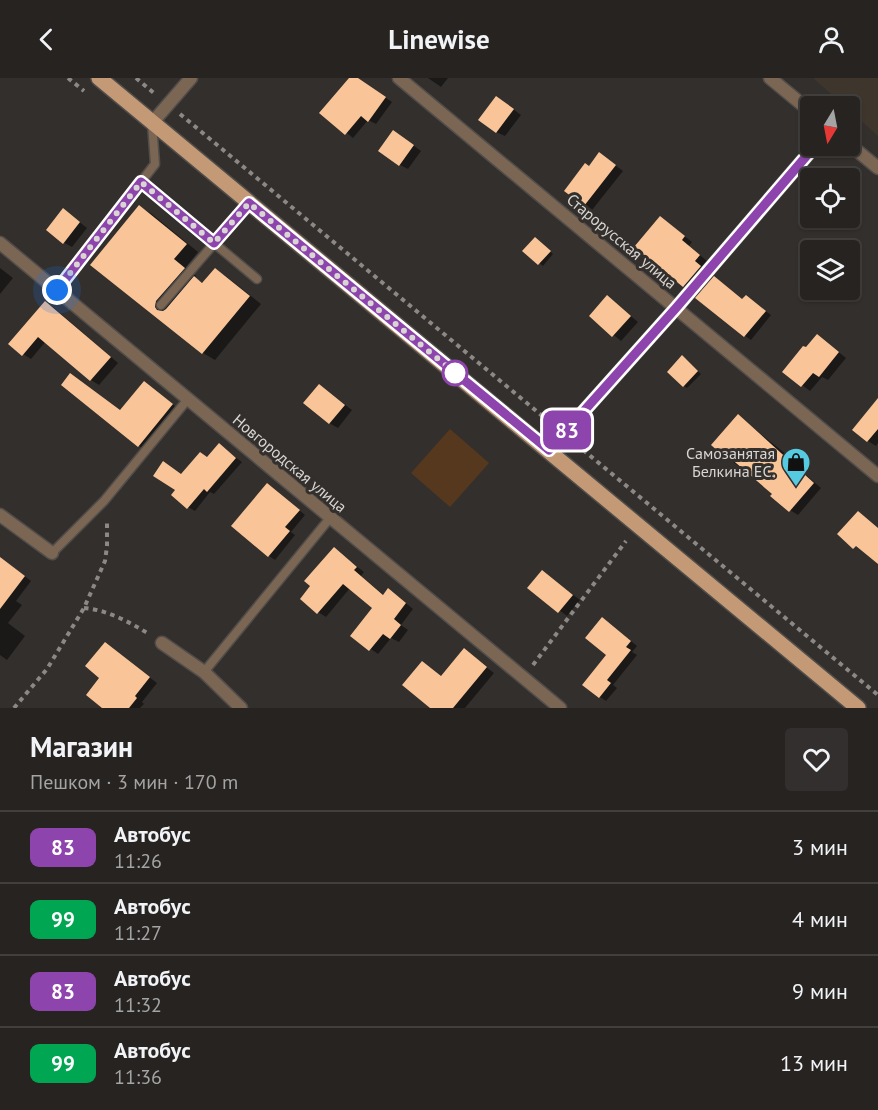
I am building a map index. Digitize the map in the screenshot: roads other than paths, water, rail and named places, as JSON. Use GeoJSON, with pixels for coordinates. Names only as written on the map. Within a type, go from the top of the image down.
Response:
{"type":"FeatureCollection","features":[{"type":"Feature","properties":{"kind":"main road"},"geometry":{"type":"LineString","coordinates":[[99,78],[858,708]]}},
{"type":"Feature","properties":{"kind":"street"},"geometry":{"type":"LineString","coordinates":[[152,123],[191,78]]}},
{"type":"Feature","properties":{"kind":"street","name":"Старорусская улица"},"geometry":{"type":"LineString","coordinates":[[399,78],[878,476]]}},
{"type":"Feature","properties":{"kind":"street"},"geometry":{"type":"LineString","coordinates":[[771,78],[800,103]]}},
{"type":"Feature","properties":{"kind":"street"},"geometry":{"type":"LineString","coordinates":[[860,153],[878,168]]}},
{"type":"Feature","properties":{"kind":"street"},"geometry":{"type":"LineString","coordinates":[[549,450],[676,308],[806,156]]}},
{"type":"Feature","properties":{"kind":"street","name":"Новгородская улица"},"geometry":{"type":"LineString","coordinates":[[0,243],[560,708]]}},
{"type":"Feature","properties":{"kind":"street"},"geometry":{"type":"LineString","coordinates":[[0,515],[52,554]]}},
{"type":"Feature","properties":{"kind":"street"},"geometry":{"type":"LineString","coordinates":[[162,643],[204,672],[241,708]]}},
{"type":"Feature","properties":{"kind":"lane"},"geometry":{"type":"LineString","coordinates":[[57,290],[155,164],[152,123]]}},
{"type":"Feature","properties":{"kind":"lane"},"geometry":{"type":"LineString","coordinates":[[141,182],[257,279]]}},
{"type":"Feature","properties":{"kind":"lane"},"geometry":{"type":"LineString","coordinates":[[161,305],[249,203]]}},
{"type":"Feature","properties":{"kind":"lane"},"geometry":{"type":"LineString","coordinates":[[52,554],[104,501],[188,399]]}},
{"type":"Feature","properties":{"kind":"lane"},"geometry":{"type":"LineString","coordinates":[[204,672],[330,518]]}},
{"type":"Feature","properties":{"kind":"place","name":"Самозанятая Белкина ЕС."},"geometry":{"type":"Point","coordinates":[796,488]}}]}
